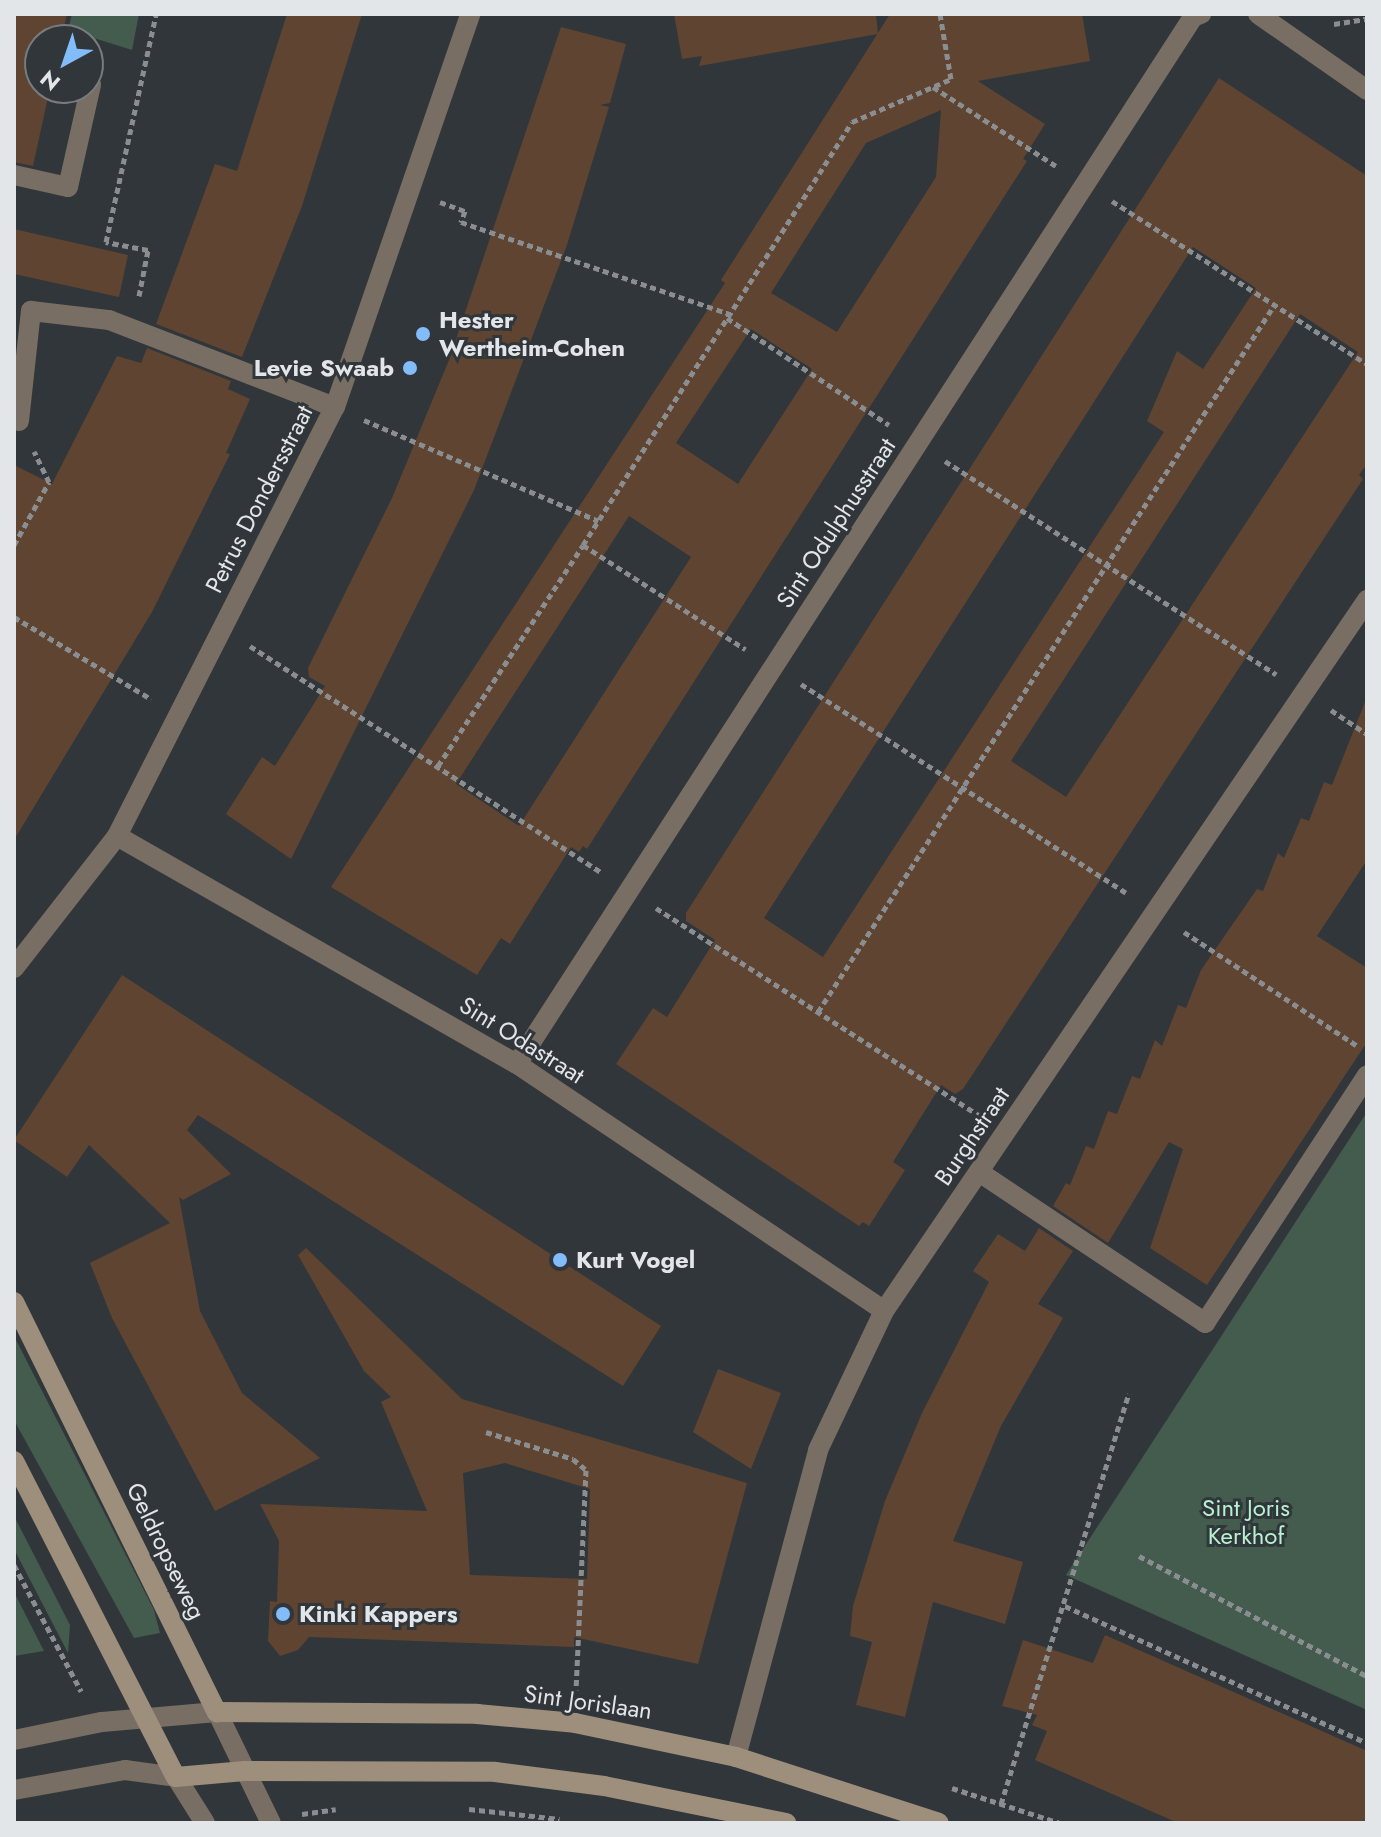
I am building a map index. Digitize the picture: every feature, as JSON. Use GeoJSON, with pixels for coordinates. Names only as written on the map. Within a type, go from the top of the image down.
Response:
{"type":"FeatureCollection","features":[{"type":"Feature","properties":{"kind":"main road","name":"Geldropseweg"},"geometry":{"type":"LineString","coordinates":[[14,1302],[217,1712]]}},
{"type":"Feature","properties":{"kind":"main road"},"geometry":{"type":"LineString","coordinates":[[14,1461],[176,1777],[245,1771],[495,1772],[604,1786],[786,1823]]}},
{"type":"Feature","properties":{"kind":"main road","name":"Sint Jorislaan"},"geometry":{"type":"LineString","coordinates":[[217,1712],[477,1714],[575,1723],[736,1757],[939,1823]]}},
{"type":"Feature","properties":{"kind":"street","name":"Petrus Dondersstraat"},"geometry":{"type":"LineString","coordinates":[[14,968],[117,836],[335,407],[412,192],[470,14]]}},
{"type":"Feature","properties":{"kind":"street","name":"Sint Odulphusstraat"},"geometry":{"type":"LineString","coordinates":[[517,1064],[1193,17],[1201,14]]}},
{"type":"Feature","properties":{"kind":"street"},"geometry":{"type":"LineString","coordinates":[[1258,14],[1367,90]]}},
{"type":"Feature","properties":{"kind":"street"},"geometry":{"type":"LineString","coordinates":[[14,175],[68,187],[87,104]]}},
{"type":"Feature","properties":{"kind":"street"},"geometry":{"type":"LineString","coordinates":[[19,421],[31,311],[128,327],[335,407]]}},
{"type":"Feature","properties":{"kind":"street","name":"Burghstraat"},"geometry":{"type":"LineString","coordinates":[[736,1757],[818,1450],[884,1311],[1367,600]]}},
{"type":"Feature","properties":{"kind":"street","name":"Sint Odastraat"},"geometry":{"type":"LineString","coordinates":[[117,836],[517,1064],[884,1311]]}},
{"type":"Feature","properties":{"kind":"street"},"geometry":{"type":"LineString","coordinates":[[979,1172],[1205,1323],[1367,1075]]}},
{"type":"Feature","properties":{"kind":"street"},"geometry":{"type":"LineString","coordinates":[[14,1740],[102,1722],[217,1712]]}},
{"type":"Feature","properties":{"kind":"street","name":"Geldropseweg"},"geometry":{"type":"LineString","coordinates":[[217,1712],[271,1822]]}},
{"type":"Feature","properties":{"kind":"street"},"geometry":{"type":"LineString","coordinates":[[14,1790],[125,1770],[176,1777],[205,1823]]}},
{"type":"Feature","properties":{"kind":"path"},"geometry":{"type":"LineString","coordinates":[[128,327],[148,269],[148,250],[106,242],[156,14]]}},
{"type":"Feature","properties":{"kind":"path"},"geometry":{"type":"LineString","coordinates":[[438,766],[583,545],[852,122],[951,79],[940,14]]}},
{"type":"Feature","properties":{"kind":"path"},"geometry":{"type":"LineString","coordinates":[[1329,25],[1367,19]]}},
{"type":"Feature","properties":{"kind":"path"},"geometry":{"type":"LineString","coordinates":[[932,87],[1367,364]]}},
{"type":"Feature","properties":{"kind":"path"},"geometry":{"type":"LineString","coordinates":[[412,192],[465,211],[461,222],[728,316],[1367,734]]}},
{"type":"Feature","properties":{"kind":"path"},"geometry":{"type":"LineString","coordinates":[[818,1012],[1275,304]]}},
{"type":"Feature","properties":{"kind":"path"},"geometry":{"type":"LineString","coordinates":[[335,407],[598,521]]}},
{"type":"Feature","properties":{"kind":"path"},"geometry":{"type":"LineString","coordinates":[[14,545],[49,482],[19,421]]}},
{"type":"Feature","properties":{"kind":"path"},"geometry":{"type":"LineString","coordinates":[[583,545],[963,787],[1367,1052]]}},
{"type":"Feature","properties":{"kind":"path"},"geometry":{"type":"LineString","coordinates":[[14,617],[180,713]]}},
{"type":"Feature","properties":{"kind":"path"},"geometry":{"type":"LineString","coordinates":[[1001,1804],[1129,1394]]}},
{"type":"Feature","properties":{"kind":"path"},"geometry":{"type":"LineString","coordinates":[[486,1432],[573,1459],[586,1470],[575,1723]]}},
{"type":"Feature","properties":{"kind":"path"},"geometry":{"type":"LineString","coordinates":[[1139,1556],[1367,1676]]}},
{"type":"Feature","properties":{"kind":"path"},"geometry":{"type":"LineString","coordinates":[[14,1565],[65,1667],[102,1722]]}},
{"type":"Feature","properties":{"kind":"path"},"geometry":{"type":"LineString","coordinates":[[1065,1606],[1367,1743]]}},
{"type":"Feature","properties":{"kind":"path"},"geometry":{"type":"LineString","coordinates":[[271,1822],[348,1806]]}},
{"type":"Feature","properties":{"kind":"path"},"geometry":{"type":"LineString","coordinates":[[457,1808],[562,1819]]}},
{"type":"Feature","properties":{"kind":"green space"},"geometry":{"type":"Polygon","coordinates":[[[72,14],[139,14],[132,50],[104,41],[104,24],[70,24],[72,14]]]}},
{"type":"Feature","properties":{"kind":"green space","name":"Sint Joris Kerkhof"},"geometry":{"type":"Polygon","coordinates":[[[1367,1112],[1367,1710],[1066,1575],[1367,1112]]]}},
{"type":"Feature","properties":{"kind":"green space"},"geometry":{"type":"Polygon","coordinates":[[[14,1336],[154,1610],[160,1633],[134,1638],[14,1420],[14,1336]]]}},
{"type":"Feature","properties":{"kind":"green space"},"geometry":{"type":"Polygon","coordinates":[[[14,1516],[70,1625],[68,1653],[14,1549],[14,1516]]]}},
{"type":"Feature","properties":{"kind":"green space"},"geometry":{"type":"Polygon","coordinates":[[[14,1592],[44,1651],[14,1656],[14,1592]]]}},
{"type":"Feature","properties":{"kind":"building"},"geometry":{"type":"Polygon","coordinates":[[[14,14],[67,14],[65,24],[24,24],[24,104],[47,104],[33,166],[14,162],[14,14]]]}},
{"type":"Feature","properties":{"kind":"building"},"geometry":{"type":"Polygon","coordinates":[[[287,14],[362,14],[302,206],[242,357],[156,324],[215,164],[237,171],[287,14]]]}},
{"type":"Feature","properties":{"kind":"building"},"geometry":{"type":"Polygon","coordinates":[[[674,14],[876,14],[878,34],[699,66],[702,56],[682,59],[674,14]]]}},
{"type":"Feature","properties":{"kind":"building"},"geometry":{"type":"Polygon","coordinates":[[[890,14],[1082,14],[1090,61],[978,81],[1045,124],[1023,159],[1027,161],[587,849],[583,846],[579,852],[571,847],[510,944],[501,938],[477,975],[331,887],[725,283],[721,280],[890,14]],[[941,110],[866,143],[771,293],[837,332],[936,177],[941,110]],[[751,329],[676,443],[738,484],[812,369],[751,329]],[[629,516],[456,784],[519,826],[691,557],[629,516]]]}},
{"type":"Feature","properties":{"kind":"building"},"geometry":{"type":"Polygon","coordinates":[[[561,27],[626,44],[610,103],[600,105],[609,107],[567,245],[474,490],[291,859],[226,814],[262,757],[275,766],[325,686],[309,677],[308,668],[392,498],[449,360],[561,27]]]}},
{"type":"Feature","properties":{"kind":"building"},"geometry":{"type":"Polygon","coordinates":[[[1219,78],[1367,176],[1367,464],[1359,475],[1363,479],[963,1089],[955,1094],[941,1085],[893,1162],[905,1170],[869,1226],[863,1222],[859,1226],[616,1064],[653,1008],[667,1017],[715,940],[686,921],[686,913],[1219,78]],[[1193,247],[764,918],[823,957],[1164,432],[1147,421],[1177,351],[1203,369],[1256,288],[1193,247]],[[1300,314],[1011,761],[1066,797],[1358,352],[1300,314]]]}},
{"type":"Feature","properties":{"kind":"building"},"geometry":{"type":"Polygon","coordinates":[[[14,229],[128,255],[119,297],[14,274],[14,229]]]}},
{"type":"Feature","properties":{"kind":"building"},"geometry":{"type":"Polygon","coordinates":[[[147,348],[231,381],[228,389],[250,399],[226,453],[230,454],[152,612],[14,840],[14,465],[52,484],[117,356],[141,363],[147,348]]]}},
{"type":"Feature","properties":{"kind":"building"},"geometry":{"type":"Polygon","coordinates":[[[1365,702],[1367,860],[1317,936],[1367,968],[1367,1042],[1207,1285],[1150,1248],[1183,1149],[1169,1142],[1108,1243],[1053,1206],[1066,1183],[1070,1185],[1086,1146],[1094,1149],[1108,1111],[1117,1114],[1132,1076],[1140,1079],[1155,1040],[1162,1046],[1178,1005],[1186,1008],[1201,970],[1257,889],[1263,891],[1278,853],[1284,858],[1301,818],[1309,821],[1324,782],[1332,785],[1365,702]]]}},
{"type":"Feature","properties":{"kind":"building"},"geometry":{"type":"Polygon","coordinates":[[[122,975],[661,1326],[623,1386],[198,1115],[187,1130],[231,1174],[183,1200],[179,1197],[200,1311],[242,1393],[320,1458],[215,1511],[112,1318],[90,1263],[170,1223],[89,1145],[67,1177],[14,1140],[122,975]]]}},
{"type":"Feature","properties":{"kind":"building"},"geometry":{"type":"Polygon","coordinates":[[[1039,1228],[1073,1251],[1038,1304],[1063,1318],[1001,1426],[953,1541],[1023,1562],[1005,1624],[933,1602],[905,1717],[856,1705],[872,1642],[850,1636],[853,1606],[885,1501],[922,1413],[989,1282],[973,1271],[998,1234],[1025,1251],[1039,1228]]]}},
{"type":"Feature","properties":{"kind":"building"},"geometry":{"type":"Polygon","coordinates":[[[306,1248],[462,1399],[747,1483],[698,1664],[574,1637],[574,1647],[309,1637],[298,1650],[280,1656],[268,1641],[270,1601],[277,1602],[279,1541],[260,1504],[427,1511],[381,1402],[391,1397],[364,1371],[298,1255],[306,1248]],[[505,1463],[463,1473],[470,1575],[587,1579],[590,1489],[505,1463]]]}},
{"type":"Feature","properties":{"kind":"building"},"geometry":{"type":"Polygon","coordinates":[[[718,1369],[781,1393],[751,1469],[693,1432],[718,1369]]]}},
{"type":"Feature","properties":{"kind":"building"},"geometry":{"type":"Polygon","coordinates":[[[1105,1635],[1367,1751],[1367,1823],[1178,1823],[1035,1760],[1047,1731],[1032,1725],[1037,1715],[1002,1706],[1023,1640],[1093,1663],[1105,1635]]]}},
{"type":"Feature","properties":{"kind":"place","name":"Hester Wertheim-Cohen"},"geometry":{"type":"Point","coordinates":[423,334]}},
{"type":"Feature","properties":{"kind":"place","name":"Levie Swaab"},"geometry":{"type":"Point","coordinates":[410,368]}},
{"type":"Feature","properties":{"kind":"place","name":"Kurt Vogel"},"geometry":{"type":"Point","coordinates":[560,1260]}},
{"type":"Feature","properties":{"kind":"place","name":"Kinki Kappers"},"geometry":{"type":"Point","coordinates":[283,1614]}}]}
